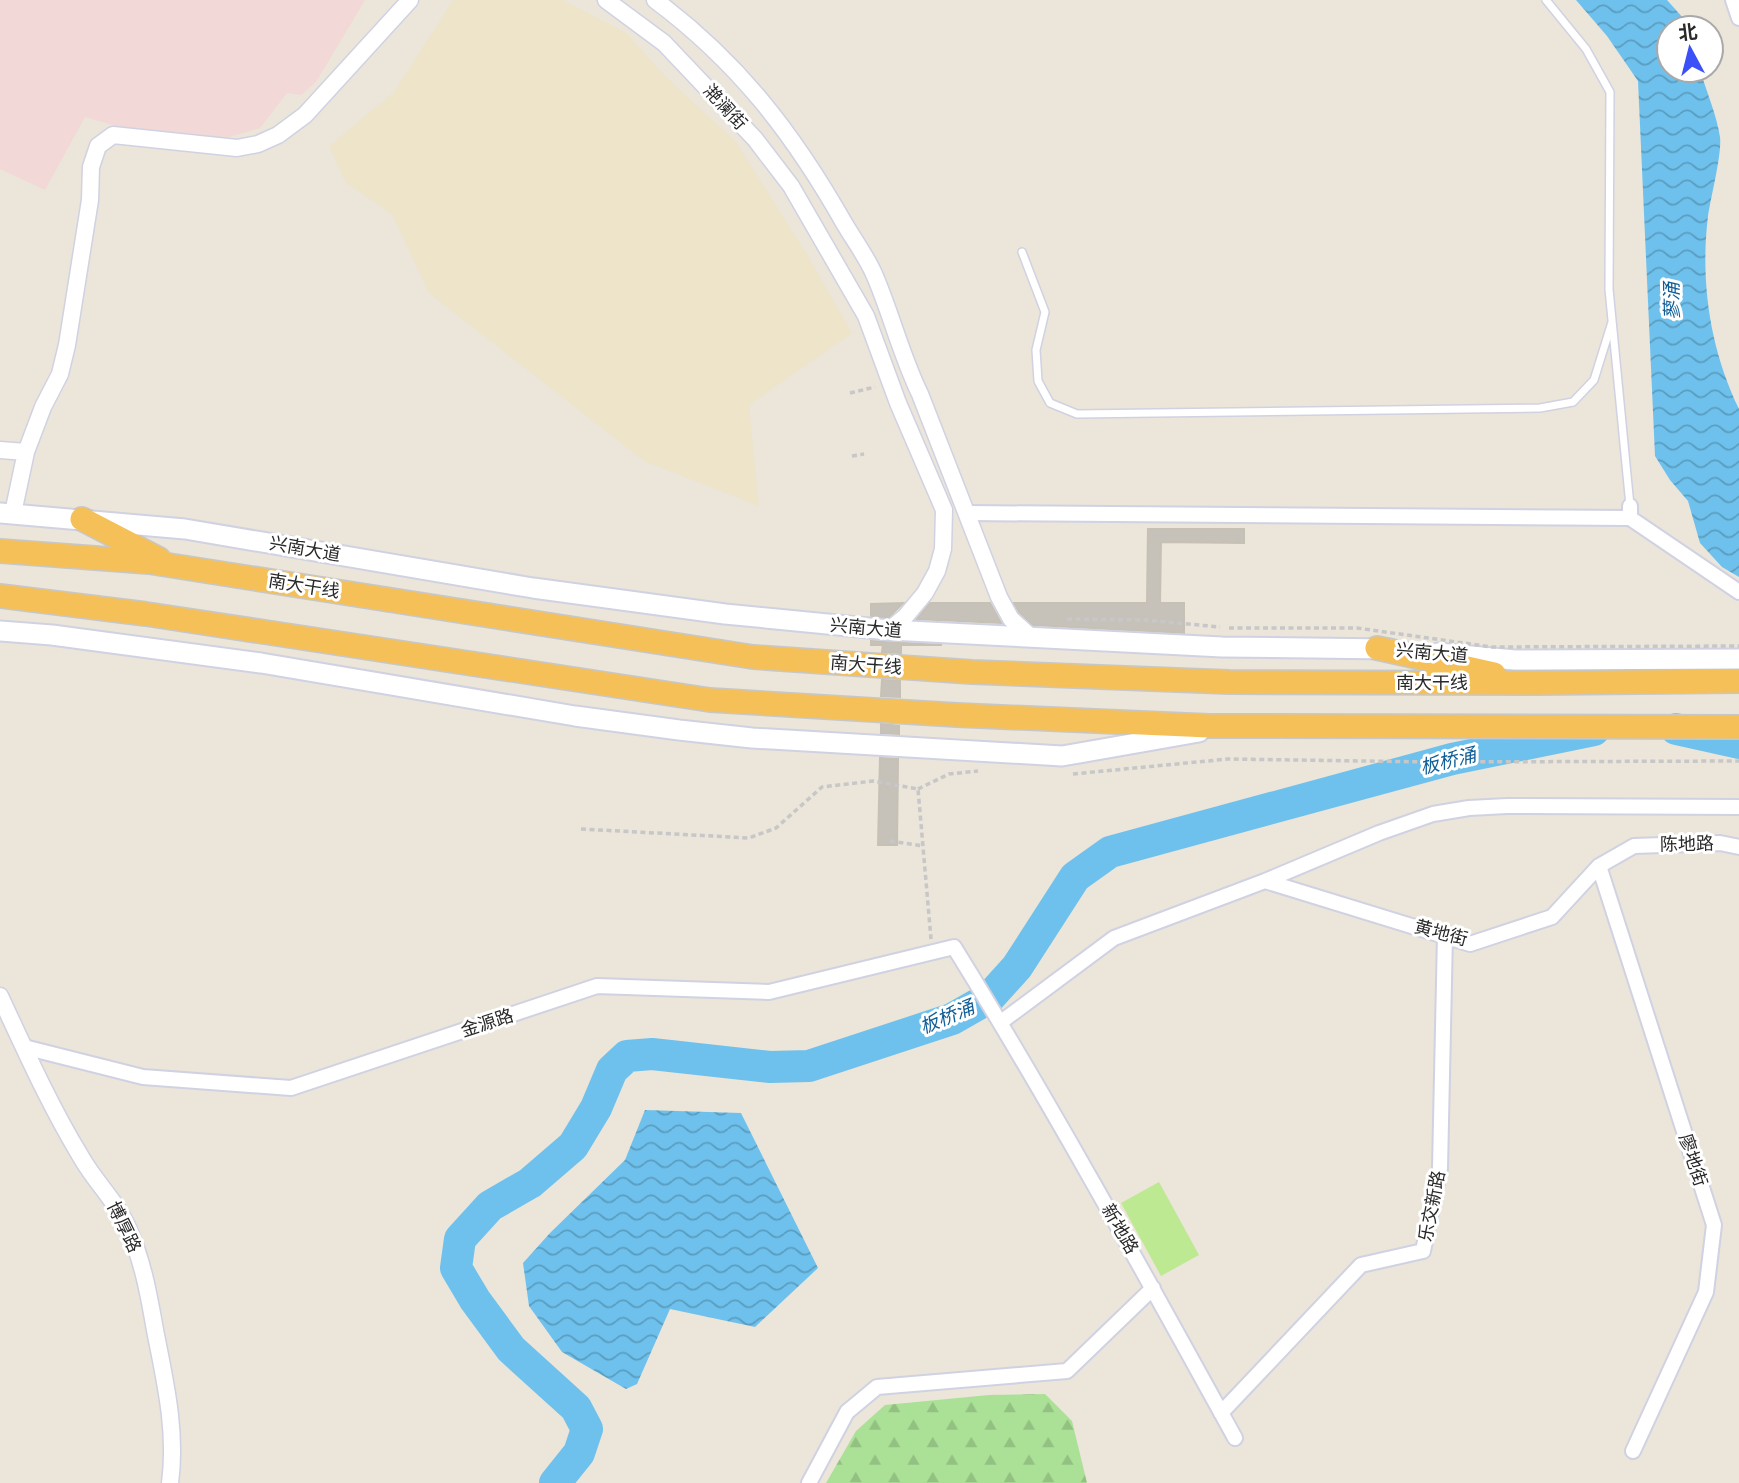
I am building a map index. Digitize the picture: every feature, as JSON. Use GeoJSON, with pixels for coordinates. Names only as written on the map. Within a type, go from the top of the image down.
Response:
{"type":"FeatureCollection","features":[{"type":"Feature","properties":{"kind":"highway"},"geometry":{"type":"LineString","coordinates":[[82,519],[171,565]]}},
{"type":"Feature","properties":{"kind":"highway","name":"南大干线"},"geometry":{"type":"LineString","coordinates":[[0,551],[171,565],[752,657],[972,672],[1229,681],[1739,681]]}},
{"type":"Feature","properties":{"kind":"highway"},"geometry":{"type":"LineString","coordinates":[[0,596],[146,614],[710,700],[1231,726],[1739,727]]}},
{"type":"Feature","properties":{"kind":"highway"},"geometry":{"type":"LineString","coordinates":[[1377,648],[1538,683]]}},
{"type":"Feature","properties":{"kind":"main road","name":"兴南大道"},"geometry":{"type":"LineString","coordinates":[[6,513],[185,529],[533,588],[725,614],[890,631],[1222,647],[1377,648],[1516,660],[1739,659]]}},
{"type":"Feature","properties":{"kind":"main road"},"geometry":{"type":"LineString","coordinates":[[0,631],[52,635],[261,663],[575,716],[752,738],[1062,756],[1231,726]]}},
{"type":"Feature","properties":{"kind":"street"},"geometry":{"type":"LineString","coordinates":[[6,513],[43,407],[60,374],[90,200],[91,167],[98,146],[113,135],[237,148],[258,144],[278,135],[305,115],[410,0]]}},
{"type":"Feature","properties":{"kind":"street","name":"滟澜街"},"geometry":{"type":"LineString","coordinates":[[606,0],[664,43],[755,139],[790,186],[866,316],[898,402],[944,510],[943,549],[937,571],[925,593],[890,631]]}},
{"type":"Feature","properties":{"kind":"street","name":"滟澜街"},"geometry":{"type":"LineString","coordinates":[[655,0],[731,64],[755,91],[803,155],[843,221],[873,272],[906,366],[920,394],[999,597],[1011,619],[1032,638]]}},
{"type":"Feature","properties":{"kind":"street"},"geometry":{"type":"LineString","coordinates":[[1733,0],[1739,18]]}},
{"type":"Feature","properties":{"kind":"street"},"geometry":{"type":"LineString","coordinates":[[819,236],[843,221]]}},
{"type":"Feature","properties":{"kind":"street"},"geometry":{"type":"LineString","coordinates":[[898,402],[920,394]]}},
{"type":"Feature","properties":{"kind":"street"},"geometry":{"type":"LineString","coordinates":[[0,450],[26,452]]}},
{"type":"Feature","properties":{"kind":"street"},"geometry":{"type":"LineString","coordinates":[[967,513],[1630,512],[1739,592]]}},
{"type":"Feature","properties":{"kind":"street"},"geometry":{"type":"LineString","coordinates":[[1001,1022],[1114,938],[1433,814],[1469,808],[1739,807]]}},
{"type":"Feature","properties":{"kind":"street","name":"陈地路"},"geometry":{"type":"LineString","coordinates":[[1634,846],[1720,843],[1739,847]]}},
{"type":"Feature","properties":{"kind":"street","name":"黄地街"},"geometry":{"type":"LineString","coordinates":[[1265,881],[1470,944],[1552,917],[1599,866],[1634,846]]}},
{"type":"Feature","properties":{"kind":"street","name":"廖地街"},"geometry":{"type":"LineString","coordinates":[[1599,866],[1714,1225],[1706,1292],[1633,1451]]}},
{"type":"Feature","properties":{"kind":"street","name":"乐交新路"},"geometry":{"type":"LineString","coordinates":[[1221,1413],[1361,1265],[1423,1251],[1440,1168],[1445,935]]}},
{"type":"Feature","properties":{"kind":"street","name":"金源路"},"geometry":{"type":"LineString","coordinates":[[24,1047],[144,1077],[290,1088],[597,986],[769,992],[954,947]]}},
{"type":"Feature","properties":{"kind":"street","name":"新地路"},"geometry":{"type":"LineString","coordinates":[[954,947],[1001,1022],[1235,1438]]}},
{"type":"Feature","properties":{"kind":"street","name":"博厚路"},"geometry":{"type":"LineString","coordinates":[[0,996],[57,1115],[83,1161],[128,1227],[144,1270],[170,1409],[173,1457],[170,1483]]}},
{"type":"Feature","properties":{"kind":"street"},"geometry":{"type":"LineString","coordinates":[[809,1483],[846,1412],[877,1387],[1067,1371],[1153,1288]]}},
{"type":"Feature","properties":{"kind":"lane"},"geometry":{"type":"LineString","coordinates":[[1546,0],[1586,48],[1610,92],[1609,289],[1630,512]]}},
{"type":"Feature","properties":{"kind":"lane"},"geometry":{"type":"LineString","coordinates":[[1022,253],[1045,312],[1036,350],[1038,381],[1050,402],[1077,414],[1540,408],[1573,402],[1594,380],[1612,322]]}},
{"type":"Feature","properties":{"kind":"path"},"geometry":{"type":"LineString","coordinates":[[850,393],[892,383]]}},
{"type":"Feature","properties":{"kind":"path"},"geometry":{"type":"LineString","coordinates":[[852,456],[864,454]]}},
{"type":"Feature","properties":{"kind":"path"},"geometry":{"type":"LineString","coordinates":[[1065,619],[1145,620],[1229,628],[1357,628],[1492,647],[1739,646]]}},
{"type":"Feature","properties":{"kind":"path"},"geometry":{"type":"LineString","coordinates":[[1063,775],[1228,759],[1434,762],[1739,761]]}},
{"type":"Feature","properties":{"kind":"path"},"geometry":{"type":"LineString","coordinates":[[581,829],[749,838],[776,828],[822,787],[873,780],[918,789],[949,774],[981,771]]}},
{"type":"Feature","properties":{"kind":"path"},"geometry":{"type":"LineString","coordinates":[[918,789],[933,952]]}},
{"type":"Feature","properties":{"kind":"path"},"geometry":{"type":"LineString","coordinates":[[890,841],[923,846]]}},
{"type":"Feature","properties":{"kind":"shaded area"},"geometry":{"type":"Polygon","coordinates":[[[0,0],[365,0],[316,82],[301,95],[287,93],[260,128],[229,137],[143,134],[85,117],[45,190],[0,169],[0,0]]]}},
{"type":"Feature","properties":{"kind":"shaded area"},"geometry":{"type":"Polygon","coordinates":[[[453,0],[563,0],[626,33],[667,78],[736,142],[808,256],[852,333],[749,405],[759,506],[644,461],[429,293],[392,214],[346,183],[329,146],[394,92],[453,0]]]}},
{"type":"Feature","properties":{"kind":"green space"},"geometry":{"type":"Polygon","coordinates":[[[1159,1182],[1199,1255],[1161,1276],[1121,1203],[1159,1182]]]}},
{"type":"Feature","properties":{"kind":"green space"},"geometry":{"type":"Polygon","coordinates":[[[1045,1394],[1072,1421],[1087,1483],[826,1483],[856,1431],[885,1405],[989,1395],[1045,1394]]]}},
{"type":"Feature","properties":{"kind":"water","name":"蓼涌"},"geometry":{"type":"Polygon","coordinates":[[[1576,0],[1667,0],[1680,14],[1655,14],[1655,84],[1704,84],[1716,120],[1720,144],[1708,216],[1705,266],[1714,339],[1739,409],[1739,577],[1722,567],[1700,543],[1688,501],[1655,456],[1638,81],[1607,36],[1576,0]]]}},
{"type":"Feature","properties":{"kind":"water"},"geometry":{"type":"Polygon","coordinates":[[[645,1110],[741,1113],[818,1268],[755,1327],[670,1309],[637,1384],[626,1389],[562,1352],[529,1306],[523,1263],[625,1160],[645,1110]]]}},
{"type":"Feature","properties":{"kind":"building"},"geometry":{"type":"Polygon","coordinates":[[[1148,529],[1244,529],[1244,543],[1161,542],[1160,603],[1184,603],[1184,633],[1033,625],[1019,612],[1014,603],[1147,603],[1148,529]]]}},
{"type":"Feature","properties":{"kind":"building"},"geometry":{"type":"Polygon","coordinates":[[[903,603],[888,618],[871,616],[871,604],[903,603]]]}},
{"type":"Feature","properties":{"kind":"building"},"geometry":{"type":"Polygon","coordinates":[[[930,603],[990,603],[1001,623],[917,619],[930,603]]]}},
{"type":"Feature","properties":{"kind":"building"},"geometry":{"type":"Polygon","coordinates":[[[871,641],[942,645],[901,645],[901,653],[882,652],[883,645],[871,645],[871,641]]]}},
{"type":"Feature","properties":{"kind":"building"},"geometry":{"type":"Polygon","coordinates":[[[882,680],[900,681],[900,697],[881,696],[882,680]]]}},
{"type":"Feature","properties":{"kind":"building"},"geometry":{"type":"Polygon","coordinates":[[[881,724],[899,726],[899,734],[881,733],[881,724]]]}},
{"type":"Feature","properties":{"kind":"building"},"geometry":{"type":"Polygon","coordinates":[[[880,758],[898,759],[897,845],[878,845],[880,758]]]}},
{"type":"Feature","properties":{"kind":"waterway","name":"板桥涌"},"geometry":{"type":"LineString","coordinates":[[1676,729],[1739,743]]}},
{"type":"Feature","properties":{"kind":"waterway","name":"板桥涌"},"geometry":{"type":"LineString","coordinates":[[555,1483],[579,1453],[587,1429],[576,1408],[511,1349],[475,1300],[456,1268],[460,1239],[490,1206],[530,1183],[573,1146],[596,1108],[612,1070],[627,1056],[652,1054],[770,1067],[809,1066],[952,1019],[989,998],[1017,967],[1075,877],[1110,852],[1452,759],[1594,730]]}}]}
